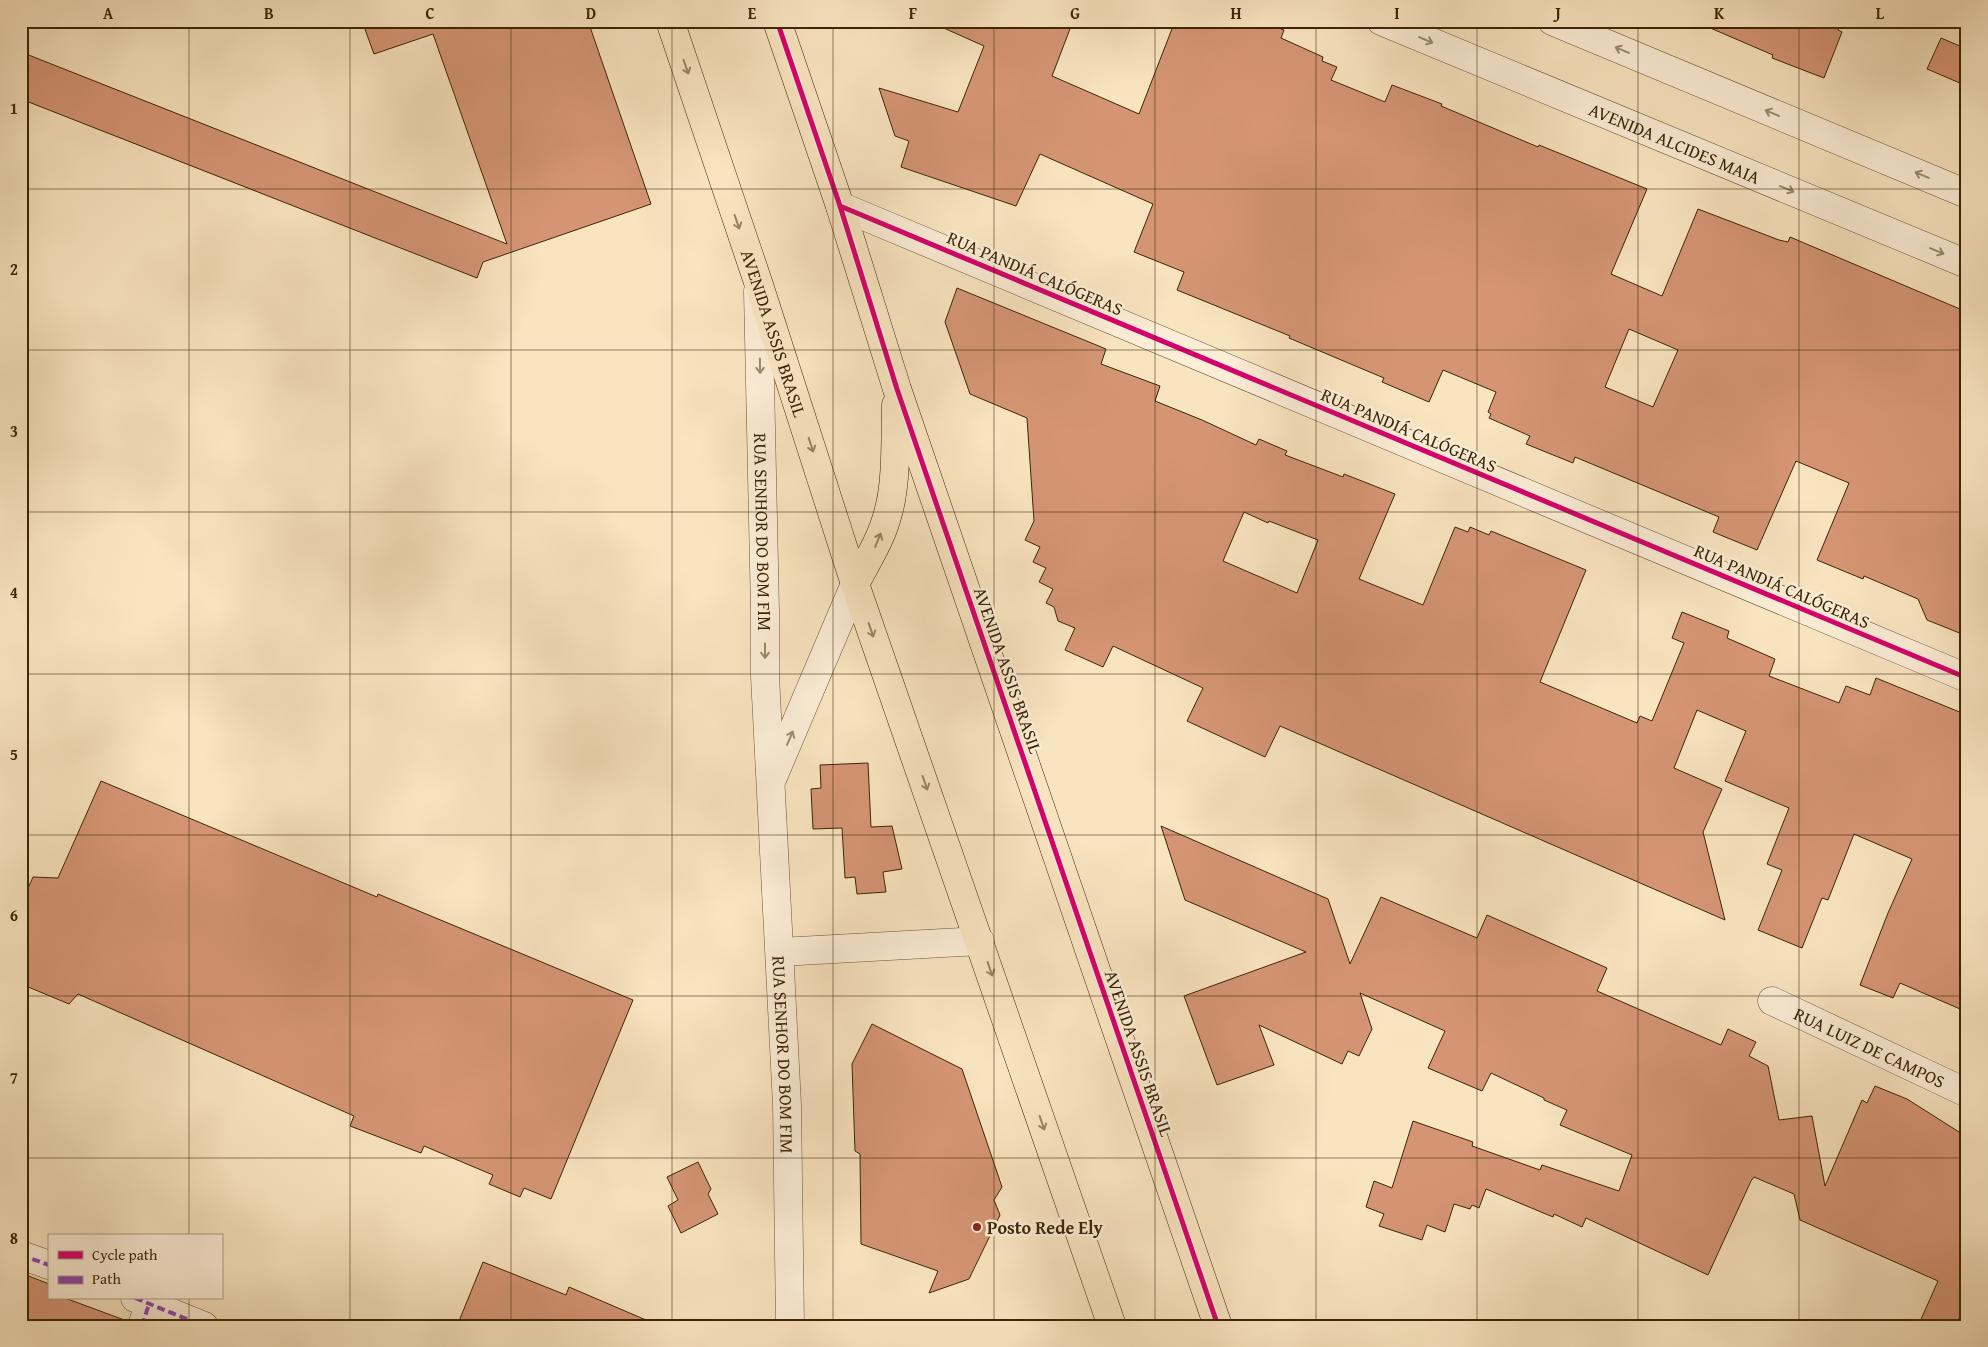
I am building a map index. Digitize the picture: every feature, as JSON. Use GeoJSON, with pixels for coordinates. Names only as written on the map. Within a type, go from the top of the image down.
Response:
{"type":"FeatureCollection","features":[{"type":"Feature","properties":{"kind":"main road","name":"AVENIDA ASSIS BRASIL"},"geometry":{"type":"LineString","coordinates":[[670,21],[758,282],[855,584],[1112,1326]]}},
{"type":"Feature","properties":{"kind":"main road","name":"AVENIDA ASSIS BRASIL"},"geometry":{"type":"LineString","coordinates":[[777,21],[840,206],[897,389],[1218,1326]]}},
{"type":"Feature","properties":{"kind":"main road"},"geometry":{"type":"LineString","coordinates":[[855,584],[874,549],[888,513],[894,470],[897,389]]}},
{"type":"Feature","properties":{"kind":"street","name":"AVENIDA ALCIDES MAIA"},"geometry":{"type":"LineString","coordinates":[[1381,21],[1967,264]]}},
{"type":"Feature","properties":{"kind":"street"},"geometry":{"type":"LineString","coordinates":[[1552,21],[1967,194]]}},
{"type":"Feature","properties":{"kind":"street","name":"RUA PANDIÁ CALÓGERAS"},"geometry":{"type":"LineString","coordinates":[[840,206],[1967,678]]}},
{"type":"Feature","properties":{"kind":"street","name":"RUA SENHOR DO BOM FIM"},"geometry":{"type":"LineString","coordinates":[[758,282],[765,676],[787,1105],[790,1326]]}},
{"type":"Feature","properties":{"kind":"street","name":"RUA SENHOR DO BOM FIM"},"geometry":{"type":"LineString","coordinates":[[771,783],[855,584]]}},
{"type":"Feature","properties":{"kind":"street"},"geometry":{"type":"LineString","coordinates":[[780,952],[980,941]]}},
{"type":"Feature","properties":{"kind":"street","name":"RUA LUIZ DE CAMPOS"},"geometry":{"type":"LineString","coordinates":[[1772,1001],[1967,1093]]}},
{"type":"Feature","properties":{"kind":"street"},"geometry":{"type":"LineString","coordinates":[[21,1255],[48,1265]]}},
{"type":"Feature","properties":{"kind":"street"},"geometry":{"type":"LineString","coordinates":[[142,1309],[204,1326]]}},
{"type":"Feature","properties":{"kind":"building"},"geometry":{"type":"Polygon","coordinates":[[[362,21],[588,21],[651,204],[483,262],[477,278],[21,99],[21,52],[507,244],[433,34],[374,54],[362,21]]]}},
{"type":"Feature","properties":{"kind":"building"},"geometry":{"type":"Polygon","coordinates":[[[928,21],[1073,21],[1052,76],[1139,114],[1175,21],[1261,21],[1284,30],[1281,38],[1323,57],[1322,61],[1337,67],[1331,80],[1385,102],[1392,85],[1442,104],[1441,106],[1538,147],[1539,145],[1647,189],[1611,274],[1662,296],[1698,209],[1779,240],[1788,242],[1790,237],[1967,312],[1967,636],[1927,620],[1918,599],[1864,576],[1863,579],[1817,560],[1849,483],[1796,461],[1757,550],[1713,532],[1719,517],[1575,457],[1573,463],[1526,444],[1530,436],[1489,418],[1491,414],[1488,412],[1496,392],[1443,370],[1429,402],[1382,382],[1384,378],[1289,338],[1290,336],[1177,290],[1184,272],[1134,252],[1153,204],[1040,154],[1016,206],[901,167],[909,141],[895,136],[879,88],[958,112],[984,46],[928,21]],[[1629,329],[1605,387],[1653,407],[1678,350],[1629,329]]]}},
{"type":"Feature","properties":{"kind":"building"},"geometry":{"type":"Polygon","coordinates":[[[1694,21],[1842,21],[1838,30],[1842,32],[1824,78],[1772,58],[1773,55],[1694,21]]]}},
{"type":"Feature","properties":{"kind":"building"},"geometry":{"type":"Polygon","coordinates":[[[1941,38],[1967,49],[1967,86],[1927,69],[1941,38]]]}},
{"type":"Feature","properties":{"kind":"building"},"geometry":{"type":"Polygon","coordinates":[[[957,288],[1106,349],[1101,364],[1160,386],[1155,401],[1256,445],[1259,439],[1287,451],[1285,455],[1343,477],[1344,474],[1395,494],[1359,579],[1423,605],[1455,527],[1468,532],[1470,527],[1489,535],[1491,531],[1586,570],[1540,682],[1637,723],[1640,716],[1652,721],[1684,643],[1672,638],[1682,612],[1729,631],[1727,638],[1775,659],[1769,676],[1839,703],[1846,686],[1870,695],[1876,678],[1967,715],[1967,1012],[1900,983],[1893,998],[1860,985],[1888,913],[1912,859],[1854,834],[1828,900],[1822,898],[1802,948],[1758,930],[1782,870],[1767,864],[1789,808],[1725,781],[1746,731],[1697,710],[1674,768],[1722,789],[1703,832],[1725,920],[1280,726],[1265,757],[1187,721],[1203,688],[1113,646],[1103,667],[1065,650],[1075,628],[1058,621],[1054,607],[1046,603],[1053,589],[1039,582],[1046,568],[1033,562],[1040,547],[1025,540],[1034,521],[1027,418],[970,394],[945,322],[957,288]],[[1244,512],[1223,561],[1297,593],[1318,540],[1269,521],[1268,523],[1244,512]]]}},
{"type":"Feature","properties":{"kind":"building"},"geometry":{"type":"Polygon","coordinates":[[[868,763],[871,827],[892,826],[902,869],[883,872],[886,892],[857,894],[855,877],[845,878],[842,828],[813,829],[811,789],[821,788],[820,765],[868,763]]]}},
{"type":"Feature","properties":{"kind":"building"},"geometry":{"type":"Polygon","coordinates":[[[101,781],[377,897],[378,894],[633,1000],[551,1199],[524,1188],[520,1197],[489,1184],[493,1175],[424,1146],[421,1153],[350,1126],[354,1116],[78,994],[69,1004],[21,984],[21,904],[33,877],[58,878],[101,781]]]}},
{"type":"Feature","properties":{"kind":"building"},"geometry":{"type":"Polygon","coordinates":[[[1161,826],[1328,899],[1350,964],[1381,897],[1477,938],[1487,915],[1607,968],[1597,991],[1721,1045],[1728,1029],[1756,1042],[1749,1056],[1768,1066],[1779,1120],[1812,1116],[1825,1186],[1862,1100],[1867,1103],[1875,1086],[1907,1099],[1967,1137],[1967,1303],[1955,1326],[1918,1326],[1938,1281],[1800,1220],[1794,1194],[1754,1177],[1708,1275],[1586,1218],[1582,1227],[1554,1214],[1553,1217],[1486,1189],[1479,1208],[1472,1205],[1470,1209],[1454,1204],[1445,1232],[1427,1225],[1422,1240],[1379,1226],[1384,1214],[1366,1207],[1374,1181],[1392,1188],[1413,1121],[1473,1142],[1472,1146],[1540,1170],[1542,1165],[1619,1191],[1632,1155],[1560,1125],[1567,1110],[1491,1073],[1482,1091],[1428,1068],[1445,1031],[1360,993],[1372,1029],[1359,1056],[1348,1051],[1342,1064],[1259,1025],[1274,1065],[1217,1085],[1184,996],[1306,952],[1185,900],[1161,826]]]}},
{"type":"Feature","properties":{"kind":"building"},"geometry":{"type":"Polygon","coordinates":[[[872,1024],[962,1069],[1002,1187],[994,1200],[1000,1215],[969,1279],[929,1293],[938,1271],[861,1244],[860,1154],[855,1151],[852,1064],[872,1024]]]}},
{"type":"Feature","properties":{"kind":"building"},"geometry":{"type":"Polygon","coordinates":[[[698,1162],[711,1189],[708,1194],[718,1214],[681,1233],[668,1206],[678,1200],[667,1177],[698,1162]]]}},
{"type":"Feature","properties":{"kind":"building"},"geometry":{"type":"Polygon","coordinates":[[[483,1262],[566,1295],[569,1287],[660,1326],[457,1326],[483,1262]]]}},
{"type":"Feature","properties":{"kind":"building"},"geometry":{"type":"Polygon","coordinates":[[[21,1273],[48,1284],[48,1300],[70,1300],[127,1321],[127,1326],[21,1326],[21,1273]]]}},
{"type":"Feature","properties":{"kind":"marked path"},"geometry":{"type":"LineString","coordinates":[[21,1255],[48,1265]]}},
{"type":"Feature","properties":{"kind":"marked path"},"geometry":{"type":"LineString","coordinates":[[140,1300],[204,1326]]}},
{"type":"Feature","properties":{"kind":"marked path"},"geometry":{"type":"LineString","coordinates":[[142,1326],[149,1304]]}},
{"type":"Feature","properties":{"kind":"cycle path"},"geometry":{"type":"LineString","coordinates":[[777,21],[840,206],[897,389],[1218,1326]]}},
{"type":"Feature","properties":{"kind":"cycle path"},"geometry":{"type":"LineString","coordinates":[[840,206],[1967,678]]}},
{"type":"Feature","properties":{"kind":"place","name":"Posto Rede Ely"},"geometry":{"type":"Point","coordinates":[977,1227]}}]}
